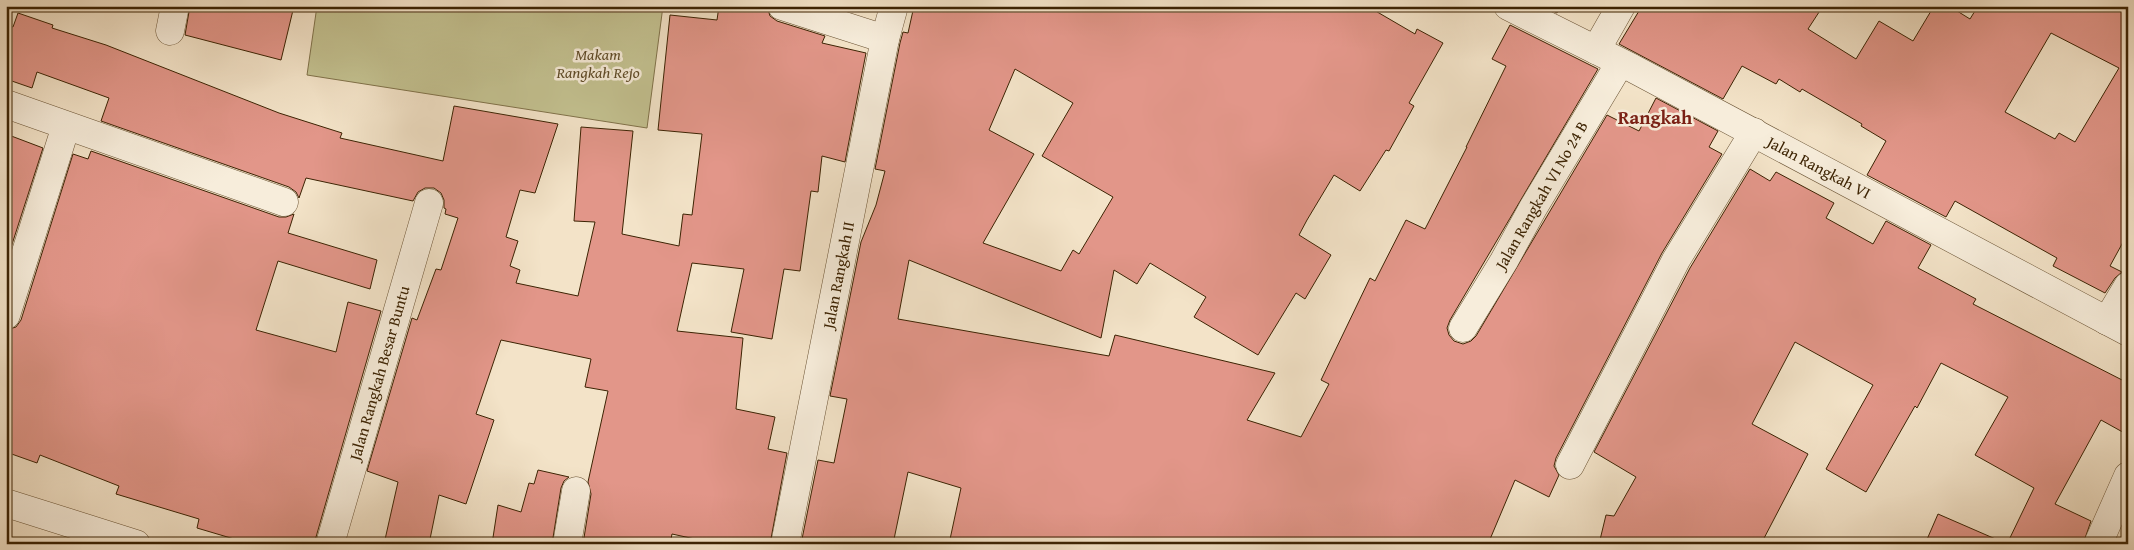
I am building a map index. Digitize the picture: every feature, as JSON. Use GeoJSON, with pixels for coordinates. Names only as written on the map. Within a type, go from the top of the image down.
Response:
{"type":"FeatureCollection","features":[{"type":"Feature","properties":{"kind":"street"},"geometry":{"type":"LineString","coordinates":[[782,6],[885,39]]}},
{"type":"Feature","properties":{"kind":"street","name":"Jalan Rangkah II"},"geometry":{"type":"LineString","coordinates":[[785,544],[885,39],[894,6]]}},
{"type":"Feature","properties":{"kind":"street","name":"Jalan Rangkah VI"},"geometry":{"type":"LineString","coordinates":[[1508,6],[1754,132],[2117,326]]}},
{"type":"Feature","properties":{"kind":"street"},"geometry":{"type":"LineString","coordinates":[[1596,50],[1621,6]]}},
{"type":"Feature","properties":{"kind":"street","name":"Jalan Rangkah VI No 24 B"},"geometry":{"type":"LineString","coordinates":[[1463,328],[1620,63]]}},
{"type":"Feature","properties":{"kind":"street"},"geometry":{"type":"LineString","coordinates":[[6,104],[284,202]]}},
{"type":"Feature","properties":{"kind":"street"},"geometry":{"type":"LineString","coordinates":[[6,315],[66,126]]}},
{"type":"Feature","properties":{"kind":"street"},"geometry":{"type":"LineString","coordinates":[[1570,465],[1676,260],[1754,132]]}},
{"type":"Feature","properties":{"kind":"street","name":"Jalan Rangkah Besar Buntu"},"geometry":{"type":"LineString","coordinates":[[330,544],[429,203]]}},
{"type":"Feature","properties":{"kind":"street"},"geometry":{"type":"LineString","coordinates":[[2117,326],[2128,286]]}},
{"type":"Feature","properties":{"kind":"street"},"geometry":{"type":"LineString","coordinates":[[2098,544],[2128,476]]}},
{"type":"Feature","properties":{"kind":"street"},"geometry":{"type":"LineString","coordinates":[[567,544],[576,491]]}},
{"type":"Feature","properties":{"kind":"street"},"geometry":{"type":"LineString","coordinates":[[6,503],[136,544]]}},
{"type":"Feature","properties":{"kind":"green space","name":"Makam Rangkah Rejo"},"geometry":{"type":"Polygon","coordinates":[[[317,6],[663,6],[647,128],[307,75],[317,6]]]}},
{"type":"Feature","properties":{"kind":"building"},"geometry":{"type":"Polygon","coordinates":[[[190,6],[294,6],[281,60],[185,35],[190,6]]]}},
{"type":"Feature","properties":{"kind":"building"},"geometry":{"type":"Polygon","coordinates":[[[719,6],[767,6],[770,16],[777,21],[825,36],[822,43],[866,53],[845,162],[822,156],[818,192],[811,191],[800,271],[784,269],[772,339],[731,332],[744,269],[692,263],[677,331],[743,338],[736,409],[775,417],[768,449],[787,453],[770,544],[718,544],[672,534],[670,544],[583,544],[591,494],[588,482],[608,391],[585,387],[591,359],[501,340],[476,414],[494,420],[466,504],[439,495],[429,544],[384,544],[398,482],[367,471],[412,318],[417,320],[436,269],[441,270],[458,218],[445,214],[446,209],[444,208],[444,200],[441,193],[434,188],[425,188],[418,192],[413,201],[306,178],[299,198],[296,192],[289,187],[101,121],[109,98],[37,72],[32,88],[6,79],[6,25],[13,27],[18,13],[53,25],[52,28],[106,45],[279,113],[342,133],[340,138],[443,161],[454,106],[558,124],[535,193],[520,190],[506,237],[518,241],[510,266],[520,270],[516,283],[578,296],[595,222],[574,221],[581,127],[633,131],[622,234],[679,246],[683,214],[692,215],[702,134],[658,130],[670,15],[717,20],[719,6]]]}},
{"type":"Feature","properties":{"kind":"building"},"geometry":{"type":"Polygon","coordinates":[[[914,6],[1367,6],[1415,34],[1417,29],[1443,43],[1409,103],[1414,106],[1389,151],[1386,150],[1360,191],[1334,175],[1307,220],[1299,235],[1331,255],[1305,299],[1296,293],[1258,355],[1194,317],[1206,297],[1150,263],[1137,284],[1114,270],[1101,338],[909,260],[898,319],[1109,356],[1115,335],[1275,373],[1247,420],[1301,437],[1329,384],[1321,380],[1370,278],[1375,281],[1406,220],[1425,229],[1467,147],[1506,66],[1492,59],[1510,25],[1598,69],[1450,320],[1447,328],[1449,335],[1454,341],[1463,344],[1471,341],[1476,336],[1607,115],[1639,131],[1656,98],[1718,131],[1709,147],[1722,154],[1662,253],[1556,458],[1554,466],[1559,475],[1549,497],[1515,480],[1488,544],[949,544],[961,488],[908,472],[893,544],[801,544],[818,460],[834,463],[847,399],[830,396],[861,242],[876,205],[885,171],[875,169],[900,43],[903,32],[908,33],[914,6]],[[1015,69],[989,130],[1034,154],[983,243],[1061,271],[1073,250],[1079,254],[1113,197],[1042,156],[1073,103],[1015,69]]]}},
{"type":"Feature","properties":{"kind":"building"},"geometry":{"type":"Polygon","coordinates":[[[1543,6],[1561,6],[1557,13],[1543,6]]]}},
{"type":"Feature","properties":{"kind":"building"},"geometry":{"type":"Polygon","coordinates":[[[1642,6],[1823,6],[1808,29],[1856,59],[1879,21],[1913,41],[1934,6],[1949,6],[1970,19],[1978,6],[2128,6],[2128,233],[2110,266],[2122,272],[2115,278],[2105,293],[2053,266],[2057,258],[1955,201],[1946,217],[1867,175],[1886,141],[1861,126],[1862,124],[1802,89],[1800,92],[1779,79],[1776,84],[1742,66],[1723,99],[1619,44],[1642,6]],[[2051,33],[2005,112],[2055,139],[2059,133],[2075,142],[2119,68],[2051,33]]]}},
{"type":"Feature","properties":{"kind":"building"},"geometry":{"type":"Polygon","coordinates":[[[6,134],[43,148],[6,263],[6,134]]]}},
{"type":"Feature","properties":{"kind":"building"},"geometry":{"type":"Polygon","coordinates":[[[91,151],[279,217],[294,214],[288,233],[377,260],[370,289],[278,261],[256,330],[336,352],[348,302],[381,311],[314,544],[251,544],[197,528],[199,519],[116,494],[119,486],[40,455],[37,463],[6,452],[6,330],[16,327],[21,320],[73,154],[88,159],[91,151]]]}},
{"type":"Feature","properties":{"kind":"building"},"geometry":{"type":"Polygon","coordinates":[[[1750,169],[1770,181],[1776,172],[1834,203],[1826,218],[1873,244],[1886,221],[1931,245],[1918,268],[1976,299],[1973,304],[2128,383],[2128,435],[2101,420],[2055,504],[2091,521],[2083,544],[2007,544],[2034,488],[1975,455],[2008,397],[1941,363],[1917,408],[1915,406],[1866,492],[1826,469],[1873,385],[1795,342],[1752,424],[1808,454],[1761,544],[1599,544],[1606,515],[1614,516],[1636,477],[1594,452],[1690,268],[1750,169]]]}},
{"type":"Feature","properties":{"kind":"building"},"geometry":{"type":"Polygon","coordinates":[[[538,470],[569,477],[564,481],[561,488],[552,544],[492,544],[498,505],[521,512],[529,483],[534,484],[538,470]]]}},
{"type":"Feature","properties":{"kind":"building"},"geometry":{"type":"Polygon","coordinates":[[[1938,514],[2007,544],[1925,544],[1938,514]]]}},
{"type":"Feature","properties":{"kind":"district","name":"Rangkah"},"geometry":{"type":"Point","coordinates":[1655,117]}}]}
